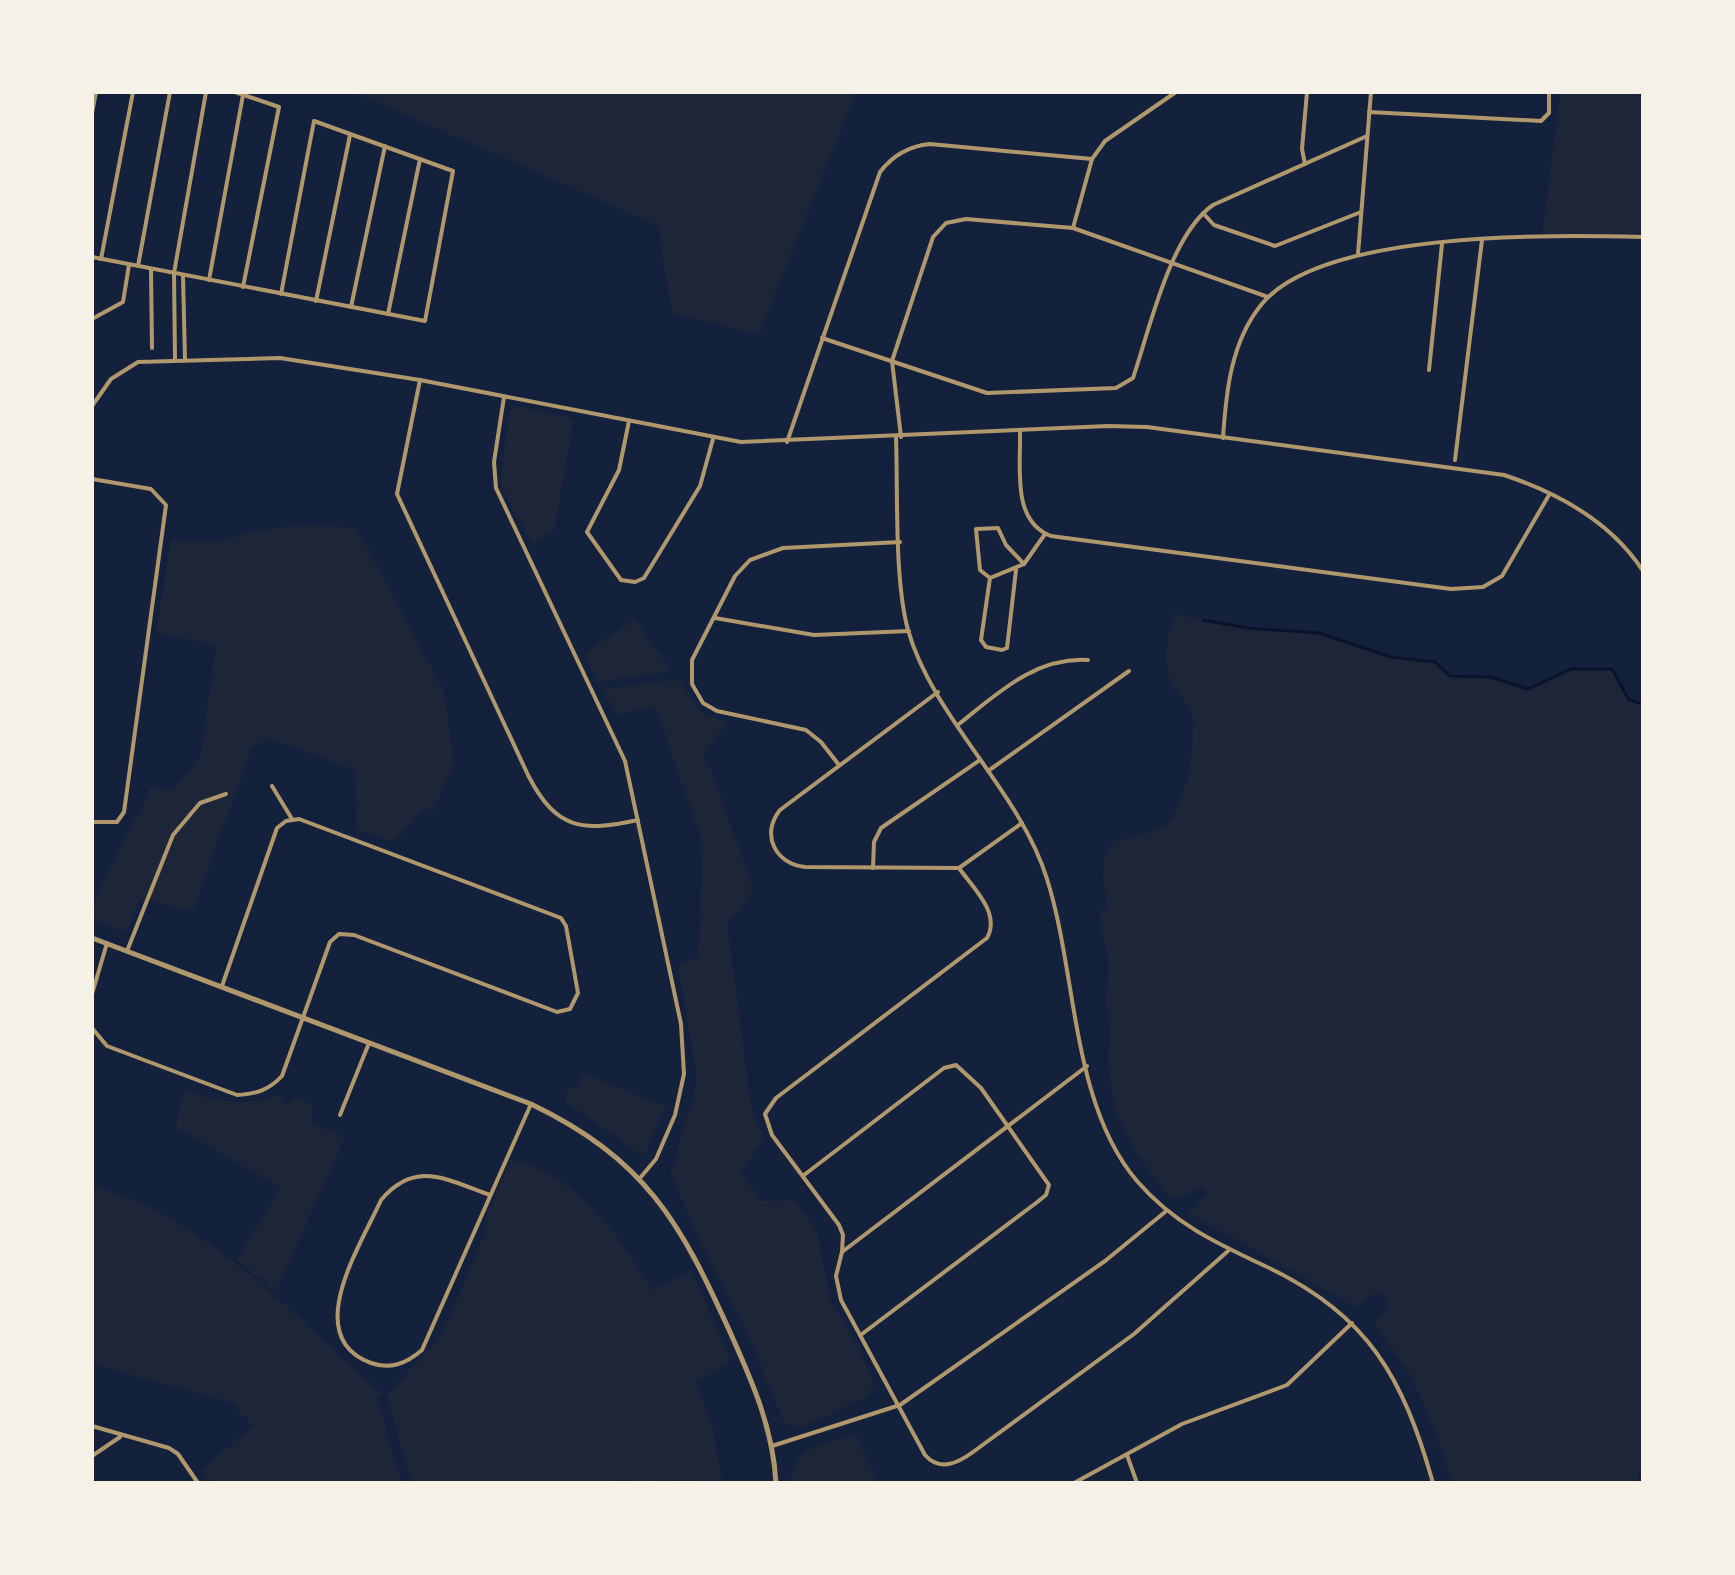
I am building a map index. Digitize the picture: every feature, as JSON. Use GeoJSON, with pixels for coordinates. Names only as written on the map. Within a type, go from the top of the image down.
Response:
{"type":"FeatureCollection","features":[{"type":"Feature","properties":{"kind":"street"},"geometry":{"type":"LineString","coordinates":[[92,113],[96,92]]}},
{"type":"Feature","properties":{"kind":"street"},"geometry":{"type":"LineString","coordinates":[[101,259],[133,92]]}},
{"type":"Feature","properties":{"kind":"street"},"geometry":{"type":"LineString","coordinates":[[138,266],[170,92]]}},
{"type":"Feature","properties":{"kind":"street"},"geometry":{"type":"LineString","coordinates":[[175,360],[174,273],[206,92]]}},
{"type":"Feature","properties":{"kind":"street"},"geometry":{"type":"LineString","coordinates":[[235,92],[279,107],[243,287]]}},
{"type":"Feature","properties":{"kind":"street"},"geometry":{"type":"LineString","coordinates":[[1073,228],[1092,159],[1105,141],[1176,92]]}},
{"type":"Feature","properties":{"kind":"street"},"geometry":{"type":"LineString","coordinates":[[1305,164],[1302,149],[1307,92]]}},
{"type":"Feature","properties":{"kind":"street"},"geometry":{"type":"LineString","coordinates":[[1358,254],[1371,92]]}},
{"type":"Feature","properties":{"kind":"street"},"geometry":{"type":"LineString","coordinates":[[1369,112],[1541,121],[1549,113],[1549,92]]}},
{"type":"Feature","properties":{"kind":"street"},"geometry":{"type":"LineString","coordinates":[[209,280],[243,95]]}},
{"type":"Feature","properties":{"kind":"street"},"geometry":{"type":"LineString","coordinates":[[92,257],[243,287],[425,321],[453,171],[314,121],[281,294]]}},
{"type":"Feature","properties":{"kind":"street"},"geometry":{"type":"LineString","coordinates":[[316,301],[350,134]]}},
{"type":"Feature","properties":{"kind":"street"},"geometry":{"type":"LineString","coordinates":[[822,338],[987,393],[1126,385],[1133,378],[1174,261],[1202,213],[1367,136]]}},
{"type":"Feature","properties":{"kind":"street"},"geometry":{"type":"LineString","coordinates":[[787,442],[880,172],[895,156],[930,144],[1092,159]]}},
{"type":"Feature","properties":{"kind":"street"},"geometry":{"type":"LineString","coordinates":[[351,307],[385,146]]}},
{"type":"Feature","properties":{"kind":"street"},"geometry":{"type":"LineString","coordinates":[[388,314],[420,159]]}},
{"type":"Feature","properties":{"kind":"street"},"geometry":{"type":"LineString","coordinates":[[1202,213],[1214,225],[1275,246],[1361,212]]}},
{"type":"Feature","properties":{"kind":"street"},"geometry":{"type":"LineString","coordinates":[[1268,297],[1174,261],[1073,228],[966,219],[946,223],[933,237],[892,361],[898,437],[900,542],[909,631],[938,692],[1022,823],[1047,879],[1087,1066],[1099,1112],[1113,1145],[1135,1179],[1165,1212],[1228,1250],[1297,1283],[1353,1322],[1401,1390],[1433,1483]]}},
{"type":"Feature","properties":{"kind":"street"},"geometry":{"type":"LineString","coordinates":[[1223,438],[1228,382],[1236,353],[1251,321],[1268,297],[1291,281],[1358,254],[1482,240],[1643,237]]}},
{"type":"Feature","properties":{"kind":"street"},"geometry":{"type":"LineString","coordinates":[[1455,460],[1482,240]]}},
{"type":"Feature","properties":{"kind":"street"},"geometry":{"type":"LineString","coordinates":[[1429,370],[1442,244]]}},
{"type":"Feature","properties":{"kind":"street"},"geometry":{"type":"LineString","coordinates":[[92,319],[123,302],[129,264]]}},
{"type":"Feature","properties":{"kind":"street"},"geometry":{"type":"LineString","coordinates":[[151,269],[152,348]]}},
{"type":"Feature","properties":{"kind":"street"},"geometry":{"type":"LineString","coordinates":[[183,275],[185,360]]}},
{"type":"Feature","properties":{"kind":"street"},"geometry":{"type":"LineString","coordinates":[[92,406],[100,391],[122,369],[138,362],[304,360],[713,439],[787,442],[1125,426],[1486,471],[1518,480],[1608,528],[1640,562],[1643,571]]}},
{"type":"Feature","properties":{"kind":"street"},"geometry":{"type":"LineString","coordinates":[[420,380],[398,476],[398,500],[528,775],[547,808],[583,826],[598,829],[638,820]]}},
{"type":"Feature","properties":{"kind":"street"},"geometry":{"type":"LineString","coordinates":[[504,397],[494,462],[498,497],[622,754],[681,1024],[685,1057],[682,1088],[670,1128],[656,1159],[640,1178]]}},
{"type":"Feature","properties":{"kind":"street"},"geometry":{"type":"LineString","coordinates":[[629,421],[619,470],[587,532],[621,580],[628,582],[644,578],[700,486],[713,439]]}},
{"type":"Feature","properties":{"kind":"street"},"geometry":{"type":"LineString","coordinates":[[1020,432],[1023,508],[1032,523],[1045,534],[1473,589],[1494,583],[1506,572],[1549,495]]}},
{"type":"Feature","properties":{"kind":"street"},"geometry":{"type":"LineString","coordinates":[[92,479],[151,489],[166,505],[124,812],[117,822],[92,822]]}},
{"type":"Feature","properties":{"kind":"street"},"geometry":{"type":"LineString","coordinates":[[990,578],[980,570],[976,529],[998,528],[1006,545],[1024,564]]}},
{"type":"Feature","properties":{"kind":"street"},"geometry":{"type":"LineString","coordinates":[[990,578],[1016,570],[1024,564],[1045,534]]}},
{"type":"Feature","properties":{"kind":"street"},"geometry":{"type":"LineString","coordinates":[[839,765],[821,742],[806,730],[717,711],[703,703],[695,693],[691,666],[742,567],[760,554],[783,548],[900,542]]}},
{"type":"Feature","properties":{"kind":"street"},"geometry":{"type":"LineString","coordinates":[[990,578],[981,640],[986,647],[1004,650],[1016,570]]}},
{"type":"Feature","properties":{"kind":"street"},"geometry":{"type":"LineString","coordinates":[[715,618],[814,635],[909,631]]}},
{"type":"Feature","properties":{"kind":"street"},"geometry":{"type":"LineString","coordinates":[[959,724],[997,691],[1043,665],[1062,659],[1088,660]]}},
{"type":"Feature","properties":{"kind":"street"},"geometry":{"type":"LineString","coordinates":[[988,771],[1129,671]]}},
{"type":"Feature","properties":{"kind":"street"},"geometry":{"type":"LineString","coordinates":[[938,692],[777,813],[771,835],[778,857],[791,866],[959,868],[1022,823]]}},
{"type":"Feature","properties":{"kind":"street"},"geometry":{"type":"LineString","coordinates":[[873,868],[874,842],[881,828],[981,760]]}},
{"type":"Feature","properties":{"kind":"street"},"geometry":{"type":"LineString","coordinates":[[92,1028],[107,1046],[237,1095],[250,1094],[274,1084],[282,1076],[330,942],[346,933],[557,1012],[570,1009],[578,993],[566,926],[561,918],[292,819],[272,786]]}},
{"type":"Feature","properties":{"kind":"street"},"geometry":{"type":"LineString","coordinates":[[127,951],[153,879],[179,826],[200,803],[226,794]]}},
{"type":"Feature","properties":{"kind":"street"},"geometry":{"type":"LineString","coordinates":[[222,986],[275,834],[281,824],[292,819]]}},
{"type":"Feature","properties":{"kind":"street"},"geometry":{"type":"LineString","coordinates":[[959,868],[992,916],[992,930],[982,945],[767,1108],[768,1128],[839,1225],[843,1235],[842,1252],[836,1270],[841,1300],[930,1461],[946,1465],[960,1461],[1134,1334],[1228,1250]]}},
{"type":"Feature","properties":{"kind":"street"},"geometry":{"type":"LineString","coordinates":[[92,938],[531,1104],[593,1138],[640,1178],[663,1205],[702,1271],[750,1377],[772,1446],[776,1483]]}},
{"type":"Feature","properties":{"kind":"street"},"geometry":{"type":"LineString","coordinates":[[92,994],[107,943]]}},
{"type":"Feature","properties":{"kind":"street"},"geometry":{"type":"LineString","coordinates":[[340,1115],[369,1043]]}},
{"type":"Feature","properties":{"kind":"street"},"geometry":{"type":"LineString","coordinates":[[804,1175],[952,1065],[959,1066],[974,1079],[1049,1185],[1046,1195],[862,1334]]}},
{"type":"Feature","properties":{"kind":"street"},"geometry":{"type":"LineString","coordinates":[[842,1252],[1087,1066]]}},
{"type":"Feature","properties":{"kind":"street"},"geometry":{"type":"LineString","coordinates":[[490,1195],[430,1175],[403,1179],[387,1192],[337,1303],[336,1325],[348,1349],[361,1358],[385,1367],[400,1364],[422,1350],[531,1104]]}},
{"type":"Feature","properties":{"kind":"street"},"geometry":{"type":"LineString","coordinates":[[772,1446],[900,1405],[1093,1270],[1165,1212]]}},
{"type":"Feature","properties":{"kind":"street"},"geometry":{"type":"LineString","coordinates":[[1074,1483],[1182,1424],[1287,1385],[1353,1322]]}},
{"type":"Feature","properties":{"kind":"street"},"geometry":{"type":"LineString","coordinates":[[92,1426],[174,1451],[198,1483]]}},
{"type":"Feature","properties":{"kind":"street"},"geometry":{"type":"LineString","coordinates":[[92,1456],[120,1436]]}},
{"type":"Feature","properties":{"kind":"street"},"geometry":{"type":"LineString","coordinates":[[1127,1454],[1137,1483]]}},
{"type":"Feature","properties":{"kind":"shaded area"},"geometry":{"type":"Polygon","coordinates":[[[353,92],[856,92],[759,335],[672,314],[658,226],[353,92]]]}},
{"type":"Feature","properties":{"kind":"shaded area"},"geometry":{"type":"Polygon","coordinates":[[[1560,92],[1643,92],[1643,238],[1542,238],[1560,92]]]}},
{"type":"Feature","properties":{"kind":"shaded area"},"geometry":{"type":"Polygon","coordinates":[[[516,406],[574,419],[554,531],[532,545],[500,484],[509,412],[516,406]]]}},
{"type":"Feature","properties":{"kind":"shaded area"},"geometry":{"type":"Polygon","coordinates":[[[309,524],[357,528],[444,692],[454,764],[433,810],[425,808],[393,842],[357,829],[354,770],[269,738],[252,747],[193,911],[140,899],[126,934],[92,918],[92,906],[135,817],[142,811],[149,787],[171,790],[200,760],[216,645],[156,633],[171,540],[223,540],[253,531],[309,524]]]}},
{"type":"Feature","properties":{"kind":"shaded area"},"geometry":{"type":"Polygon","coordinates":[[[1175,614],[1248,628],[1319,633],[1391,657],[1435,662],[1450,676],[1491,677],[1528,689],[1571,669],[1612,669],[1629,699],[1643,704],[1643,1455],[1637,1483],[1452,1483],[1438,1439],[1411,1376],[1373,1322],[1389,1308],[1384,1295],[1375,1293],[1356,1307],[1188,1213],[1208,1194],[1201,1188],[1177,1198],[1166,1195],[1133,1147],[1114,1107],[1108,1059],[1111,1021],[1105,1004],[1109,964],[1099,914],[1107,907],[1104,866],[1112,842],[1160,828],[1173,815],[1185,788],[1193,724],[1188,705],[1173,687],[1167,669],[1167,641],[1175,614]]]}},
{"type":"Feature","properties":{"kind":"shaded area"},"geometry":{"type":"Polygon","coordinates":[[[635,619],[671,671],[597,682],[584,654],[635,619]]]}},
{"type":"Feature","properties":{"kind":"shaded area"},"geometry":{"type":"Polygon","coordinates":[[[679,680],[703,715],[729,722],[704,753],[751,880],[751,897],[727,923],[752,1111],[764,1140],[741,1170],[760,1201],[795,1200],[817,1232],[831,1301],[852,1334],[875,1385],[864,1399],[799,1428],[784,1423],[747,1332],[698,1237],[671,1173],[697,1081],[678,963],[698,957],[703,845],[656,707],[617,714],[602,689],[679,680]]]}},
{"type":"Feature","properties":{"kind":"shaded area"},"geometry":{"type":"Polygon","coordinates":[[[583,1073],[666,1106],[646,1151],[641,1155],[565,1102],[569,1086],[576,1088],[583,1073]]]}},
{"type":"Feature","properties":{"kind":"shaded area"},"geometry":{"type":"Polygon","coordinates":[[[185,1090],[231,1101],[254,1101],[278,1095],[285,1105],[296,1097],[314,1106],[311,1122],[345,1137],[276,1292],[236,1260],[281,1188],[175,1127],[185,1090]]]}},
{"type":"Feature","properties":{"kind":"shaded area"},"geometry":{"type":"Polygon","coordinates":[[[510,1160],[533,1166],[575,1192],[610,1229],[652,1290],[692,1270],[731,1362],[696,1382],[713,1430],[722,1480],[411,1483],[387,1396],[441,1335],[487,1230],[484,1224],[510,1160]]]}},
{"type":"Feature","properties":{"kind":"shaded area"},"geometry":{"type":"Polygon","coordinates":[[[92,1186],[133,1200],[173,1220],[211,1245],[283,1303],[383,1395],[377,1397],[402,1483],[210,1483],[202,1470],[253,1426],[232,1403],[92,1364],[92,1186]]]}},
{"type":"Feature","properties":{"kind":"shaded area"},"geometry":{"type":"Polygon","coordinates":[[[856,1435],[879,1483],[791,1483],[797,1462],[812,1448],[856,1435]]]}},
{"type":"Feature","properties":{"kind":"waterway"},"geometry":{"type":"LineString","coordinates":[[1639,92],[1643,98]]}},
{"type":"Feature","properties":{"kind":"waterway"},"geometry":{"type":"LineString","coordinates":[[1203,620],[1248,628],[1319,633],[1391,657],[1435,662],[1450,676],[1491,677],[1528,689],[1571,669],[1612,669],[1629,700],[1643,704]]}}]}
